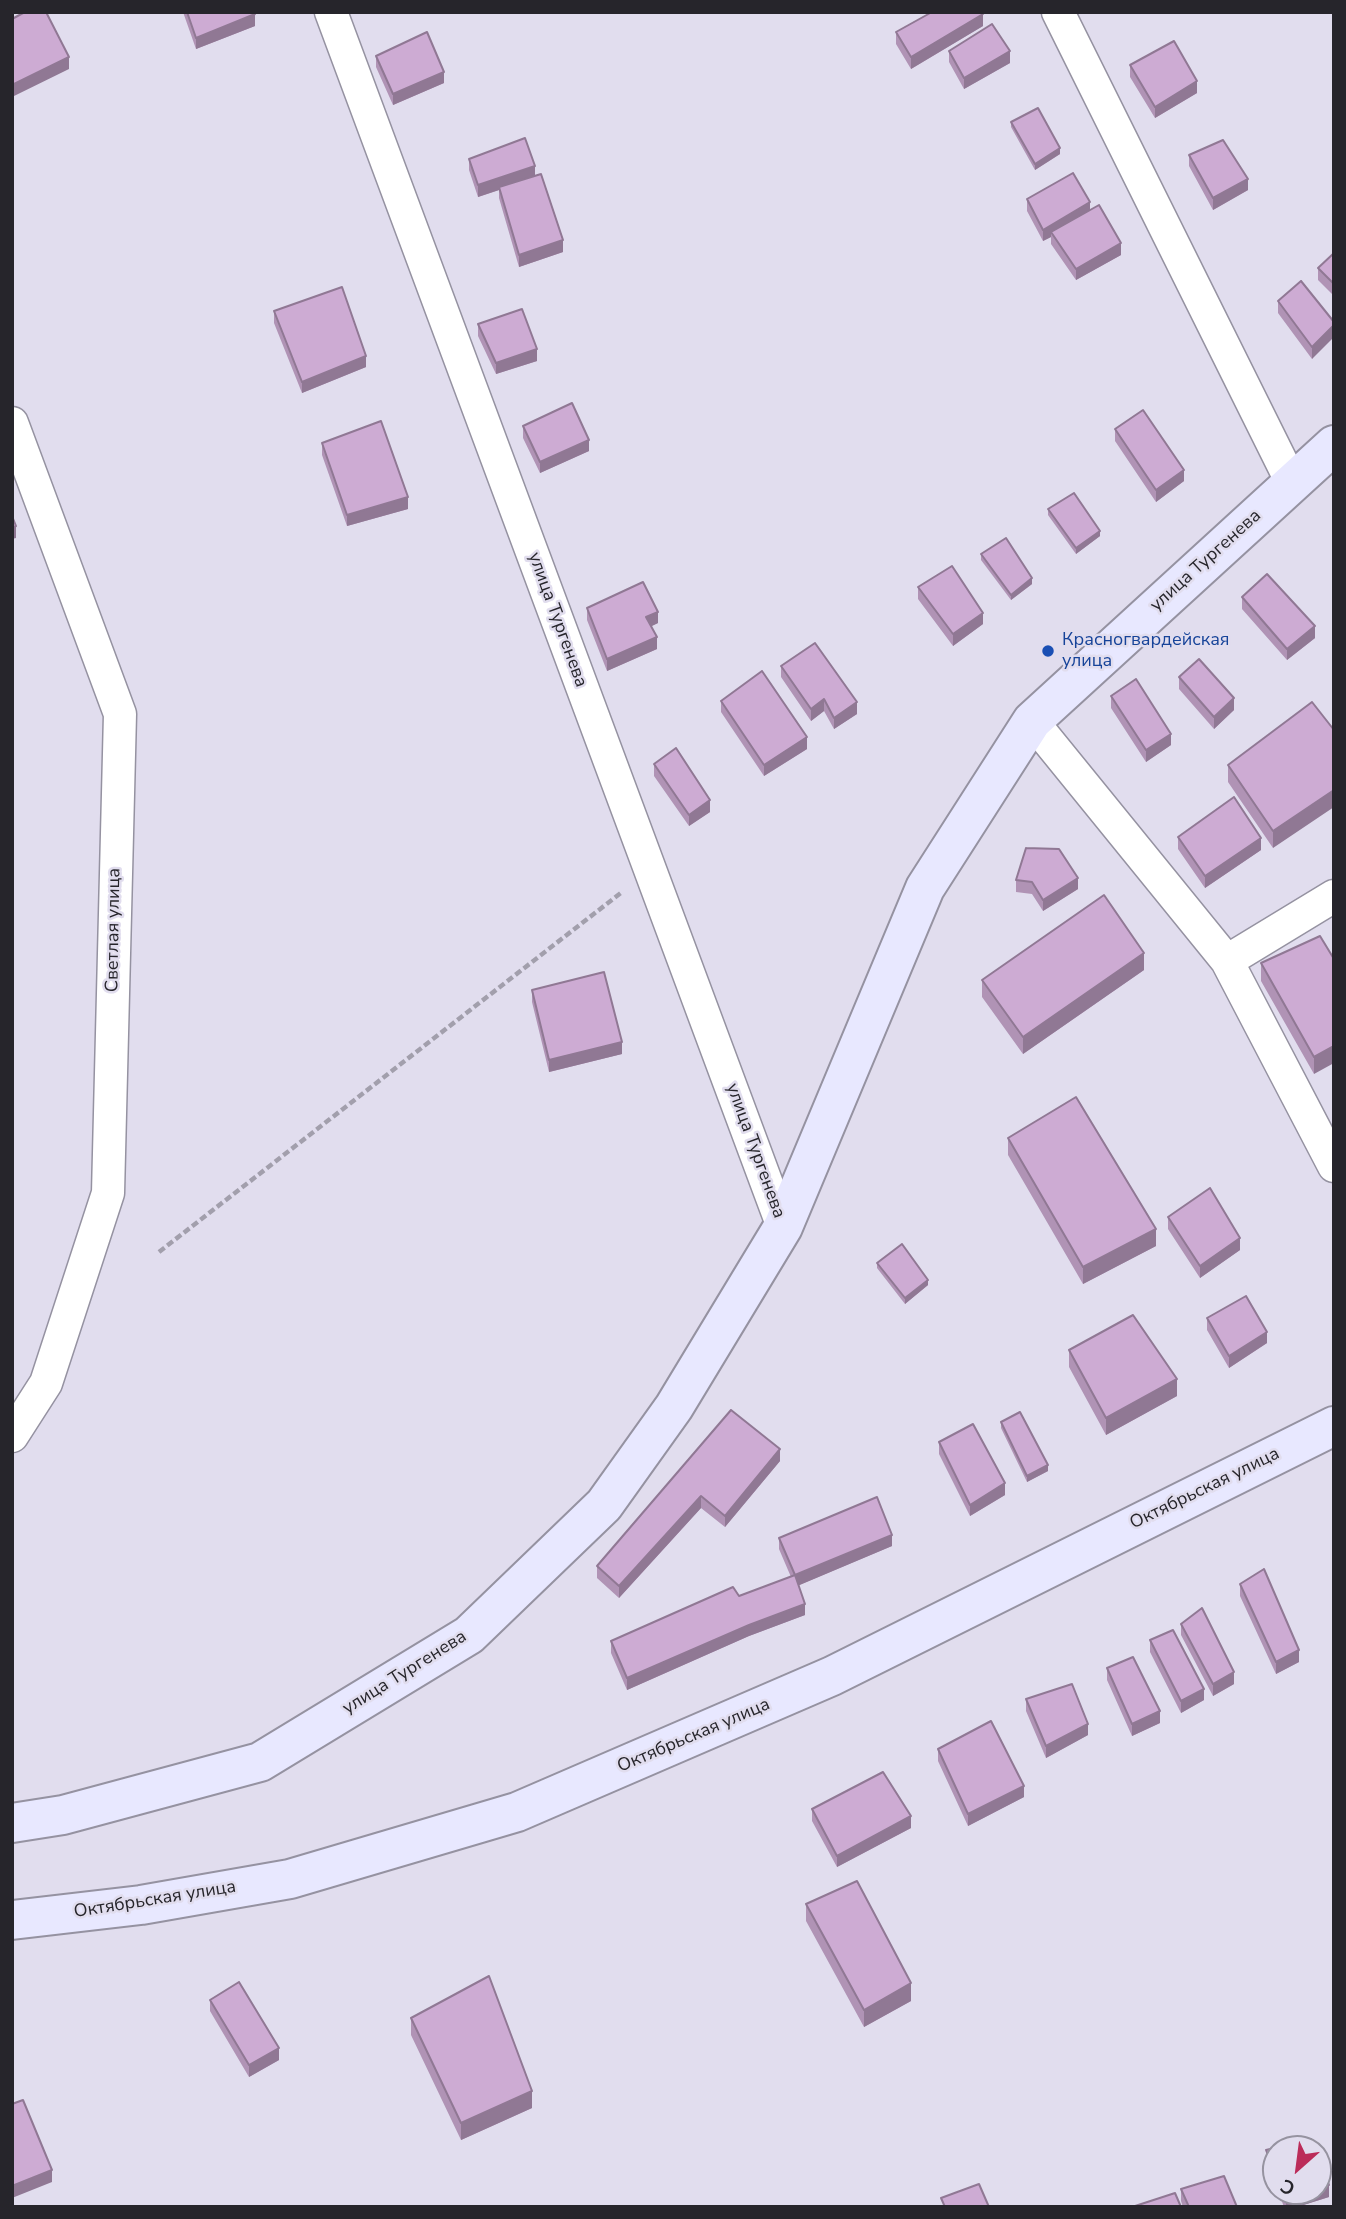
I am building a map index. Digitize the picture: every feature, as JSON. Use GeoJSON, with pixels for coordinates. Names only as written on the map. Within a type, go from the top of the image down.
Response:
{"type":"FeatureCollection","features":[{"type":"Feature","properties":{"kind":"main road","name":"улица Тургенева"},"geometry":{"type":"LineString","coordinates":[[12,1822],[63,1815],[260,1762],[469,1634],[604,1506],[674,1407],[783,1227],[925,888],[1032,721],[1334,445]]}},
{"type":"Feature","properties":{"kind":"main road","name":"Октябрьская улица"},"geometry":{"type":"LineString","coordinates":[[12,1920],[141,1905],[290,1879],[517,1812],[832,1676],[1334,1426]]}},
{"type":"Feature","properties":{"kind":"street","name":"улица Тургенева"},"geometry":{"type":"LineString","coordinates":[[331,12],[783,1227]]}},
{"type":"Feature","properties":{"kind":"street"},"geometry":{"type":"LineString","coordinates":[[1058,12],[1292,483]]}},
{"type":"Feature","properties":{"kind":"street","name":"Светлая улица"},"geometry":{"type":"LineString","coordinates":[[12,423],[120,714],[108,1193],[46,1383],[12,1436]]}},
{"type":"Feature","properties":{"kind":"street"},"geometry":{"type":"LineString","coordinates":[[1032,721],[1227,961],[1334,1166]]}},
{"type":"Feature","properties":{"kind":"street"},"geometry":{"type":"LineString","coordinates":[[1227,961],[1334,896]]}},
{"type":"Feature","properties":{"kind":"path"},"geometry":{"type":"LineString","coordinates":[[159,1252],[622,892]]}},
{"type":"Feature","properties":{"kind":"building"},"geometry":{"type":"Polygon","coordinates":[[[25,12],[46,12],[69,57],[12,85],[12,19],[25,12]]]}},
{"type":"Feature","properties":{"kind":"building"},"geometry":{"type":"Polygon","coordinates":[[[187,12],[254,12],[255,14],[196,38],[187,12]]]}},
{"type":"Feature","properties":{"kind":"building"},"geometry":{"type":"Polygon","coordinates":[[[932,12],[983,14],[911,57],[896,32],[932,12]]]}},
{"type":"Feature","properties":{"kind":"building"},"geometry":{"type":"Polygon","coordinates":[[[992,24],[1010,51],[964,78],[949,51],[992,24]]]}},
{"type":"Feature","properties":{"kind":"building"},"geometry":{"type":"Polygon","coordinates":[[[427,32],[444,72],[393,94],[376,56],[427,32]]]}},
{"type":"Feature","properties":{"kind":"building"},"geometry":{"type":"Polygon","coordinates":[[[1174,41],[1197,81],[1155,107],[1130,65],[1174,41]]]}},
{"type":"Feature","properties":{"kind":"building"},"geometry":{"type":"Polygon","coordinates":[[[1038,108],[1060,148],[1035,164],[1011,122],[1038,108]]]}},
{"type":"Feature","properties":{"kind":"building"},"geometry":{"type":"Polygon","coordinates":[[[525,138],[535,166],[478,185],[469,159],[525,138]]]}},
{"type":"Feature","properties":{"kind":"building"},"geometry":{"type":"Polygon","coordinates":[[[1223,140],[1248,179],[1213,198],[1189,155],[1223,140]]]}},
{"type":"Feature","properties":{"kind":"building"},"geometry":{"type":"Polygon","coordinates":[[[1073,173],[1090,202],[1043,230],[1027,199],[1073,173]]]}},
{"type":"Feature","properties":{"kind":"building"},"geometry":{"type":"Polygon","coordinates":[[[541,174],[563,240],[519,255],[499,187],[541,174]]]}},
{"type":"Feature","properties":{"kind":"building"},"geometry":{"type":"Polygon","coordinates":[[[1099,205],[1121,243],[1076,269],[1051,232],[1099,205]]]}},
{"type":"Feature","properties":{"kind":"building"},"geometry":{"type":"Polygon","coordinates":[[[1334,253],[1334,284],[1318,268],[1334,253]]]}},
{"type":"Feature","properties":{"kind":"building"},"geometry":{"type":"Polygon","coordinates":[[[1301,281],[1334,322],[1312,347],[1278,301],[1301,281]]]}},
{"type":"Feature","properties":{"kind":"building"},"geometry":{"type":"Polygon","coordinates":[[[342,287],[366,356],[302,382],[274,311],[342,287]]]}},
{"type":"Feature","properties":{"kind":"building"},"geometry":{"type":"Polygon","coordinates":[[[522,309],[537,349],[496,363],[478,324],[522,309]]]}},
{"type":"Feature","properties":{"kind":"building"},"geometry":{"type":"Polygon","coordinates":[[[572,403],[589,440],[540,462],[523,426],[572,403]]]}},
{"type":"Feature","properties":{"kind":"building"},"geometry":{"type":"Polygon","coordinates":[[[1143,410],[1184,470],[1156,490],[1115,429],[1143,410]]]}},
{"type":"Feature","properties":{"kind":"building"},"geometry":{"type":"Polygon","coordinates":[[[381,421],[408,497],[347,515],[322,443],[381,421]]]}},
{"type":"Feature","properties":{"kind":"building"},"geometry":{"type":"Polygon","coordinates":[[[1074,493],[1100,531],[1076,548],[1048,509],[1074,493]]]}},
{"type":"Feature","properties":{"kind":"building"},"geometry":{"type":"Polygon","coordinates":[[[1006,538],[1032,578],[1011,595],[981,554],[1006,538]]]}},
{"type":"Feature","properties":{"kind":"building"},"geometry":{"type":"Polygon","coordinates":[[[952,566],[983,613],[953,634],[918,587],[952,566]]]}},
{"type":"Feature","properties":{"kind":"building"},"geometry":{"type":"Polygon","coordinates":[[[1267,574],[1315,626],[1287,649],[1242,597],[1267,574]]]}},
{"type":"Feature","properties":{"kind":"building"},"geometry":{"type":"Polygon","coordinates":[[[643,582],[658,612],[646,617],[657,637],[607,659],[587,608],[643,582]]]}},
{"type":"Feature","properties":{"kind":"building"},"geometry":{"type":"Polygon","coordinates":[[[815,643],[857,702],[834,718],[824,699],[811,709],[781,666],[815,643]]]}},
{"type":"Feature","properties":{"kind":"building"},"geometry":{"type":"Polygon","coordinates":[[[1199,659],[1234,698],[1214,717],[1179,677],[1199,659]]]}},
{"type":"Feature","properties":{"kind":"building"},"geometry":{"type":"Polygon","coordinates":[[[762,671],[807,737],[764,765],[721,701],[762,671]]]}},
{"type":"Feature","properties":{"kind":"building"},"geometry":{"type":"Polygon","coordinates":[[[1136,679],[1171,734],[1146,750],[1111,696],[1136,679]]]}},
{"type":"Feature","properties":{"kind":"building"},"geometry":{"type":"Polygon","coordinates":[[[1312,702],[1334,730],[1334,790],[1273,831],[1228,765],[1312,702]]]}},
{"type":"Feature","properties":{"kind":"building"},"geometry":{"type":"Polygon","coordinates":[[[676,748],[710,800],[689,815],[654,764],[676,748]]]}},
{"type":"Feature","properties":{"kind":"building"},"geometry":{"type":"Polygon","coordinates":[[[1234,797],[1261,838],[1205,876],[1178,837],[1234,797]]]}},
{"type":"Feature","properties":{"kind":"building"},"geometry":{"type":"Polygon","coordinates":[[[1026,848],[1059,849],[1078,878],[1043,900],[1032,882],[1016,880],[1026,848]]]}},
{"type":"Feature","properties":{"kind":"building"},"geometry":{"type":"Polygon","coordinates":[[[1104,895],[1144,953],[1023,1037],[982,980],[1104,895]]]}},
{"type":"Feature","properties":{"kind":"building"},"geometry":{"type":"Polygon","coordinates":[[[1320,936],[1334,959],[1334,1046],[1314,1057],[1261,963],[1320,936]]]}},
{"type":"Feature","properties":{"kind":"building"},"geometry":{"type":"Polygon","coordinates":[[[604,972],[622,1042],[549,1060],[532,990],[604,972]]]}},
{"type":"Feature","properties":{"kind":"building"},"geometry":{"type":"Polygon","coordinates":[[[1076,1097],[1156,1229],[1083,1267],[1008,1138],[1076,1097]]]}},
{"type":"Feature","properties":{"kind":"building"},"geometry":{"type":"Polygon","coordinates":[[[1210,1188],[1240,1238],[1200,1266],[1168,1217],[1210,1188]]]}},
{"type":"Feature","properties":{"kind":"building"},"geometry":{"type":"Polygon","coordinates":[[[902,1244],[928,1280],[905,1298],[877,1263],[902,1244]]]}},
{"type":"Feature","properties":{"kind":"building"},"geometry":{"type":"Polygon","coordinates":[[[1246,1296],[1267,1332],[1229,1356],[1207,1318],[1246,1296]]]}},
{"type":"Feature","properties":{"kind":"building"},"geometry":{"type":"Polygon","coordinates":[[[1133,1315],[1177,1379],[1106,1418],[1069,1350],[1133,1315]]]}},
{"type":"Feature","properties":{"kind":"building"},"geometry":{"type":"Polygon","coordinates":[[[731,1410],[780,1449],[725,1516],[701,1496],[619,1586],[597,1566],[731,1410]]]}},
{"type":"Feature","properties":{"kind":"building"},"geometry":{"type":"Polygon","coordinates":[[[1020,1412],[1048,1465],[1027,1476],[1001,1422],[1020,1412]]]}},
{"type":"Feature","properties":{"kind":"building"},"geometry":{"type":"Polygon","coordinates":[[[973,1424],[1005,1483],[970,1505],[939,1442],[973,1424]]]}},
{"type":"Feature","properties":{"kind":"building"},"geometry":{"type":"Polygon","coordinates":[[[877,1497],[892,1535],[795,1575],[779,1538],[877,1497]]]}},
{"type":"Feature","properties":{"kind":"building"},"geometry":{"type":"Polygon","coordinates":[[[1264,1569],[1299,1650],[1276,1662],[1240,1584],[1264,1569]]]}},
{"type":"Feature","properties":{"kind":"building"},"geometry":{"type":"Polygon","coordinates":[[[795,1575],[805,1604],[749,1625],[627,1678],[611,1641],[733,1587],[739,1596],[795,1575]]]}},
{"type":"Feature","properties":{"kind":"building"},"geometry":{"type":"Polygon","coordinates":[[[1202,1608],[1234,1672],[1213,1684],[1181,1624],[1202,1608]]]}},
{"type":"Feature","properties":{"kind":"building"},"geometry":{"type":"Polygon","coordinates":[[[1173,1630],[1204,1689],[1181,1701],[1150,1640],[1173,1630]]]}},
{"type":"Feature","properties":{"kind":"building"},"geometry":{"type":"Polygon","coordinates":[[[1133,1657],[1160,1711],[1132,1724],[1107,1668],[1133,1657]]]}},
{"type":"Feature","properties":{"kind":"building"},"geometry":{"type":"Polygon","coordinates":[[[1072,1684],[1088,1724],[1046,1746],[1026,1699],[1072,1684]]]}},
{"type":"Feature","properties":{"kind":"building"},"geometry":{"type":"Polygon","coordinates":[[[991,1721],[1024,1786],[968,1814],[938,1749],[991,1721]]]}},
{"type":"Feature","properties":{"kind":"building"},"geometry":{"type":"Polygon","coordinates":[[[883,1772],[911,1816],[837,1856],[812,1809],[883,1772]]]}},
{"type":"Feature","properties":{"kind":"building"},"geometry":{"type":"Polygon","coordinates":[[[857,1881],[911,1983],[864,2010],[806,1904],[857,1881]]]}},
{"type":"Feature","properties":{"kind":"building"},"geometry":{"type":"Polygon","coordinates":[[[489,1976],[532,2091],[461,2123],[411,2018],[489,1976]]]}},
{"type":"Feature","properties":{"kind":"building"},"geometry":{"type":"Polygon","coordinates":[[[239,1982],[279,2048],[249,2065],[210,2000],[239,1982]]]}},
{"type":"Feature","properties":{"kind":"building"},"geometry":{"type":"Polygon","coordinates":[[[23,2100],[52,2170],[12,2186],[12,2104],[23,2100]]]}},
{"type":"Feature","properties":{"kind":"building"},"geometry":{"type":"Polygon","coordinates":[[[1224,2176],[1237,2207],[1189,2207],[1181,2189],[1224,2176]]]}},
{"type":"Feature","properties":{"kind":"building"},"geometry":{"type":"Polygon","coordinates":[[[979,2184],[989,2207],[945,2207],[941,2198],[979,2184]]]}},
{"type":"Feature","properties":{"kind":"building"},"geometry":{"type":"Polygon","coordinates":[[[1175,2193],[1181,2207],[1132,2207],[1175,2193]]]}},
{"type":"Feature","properties":{"kind":"place","name":"Красногвардейская улица"},"geometry":{"type":"Point","coordinates":[1048,651]}}]}
